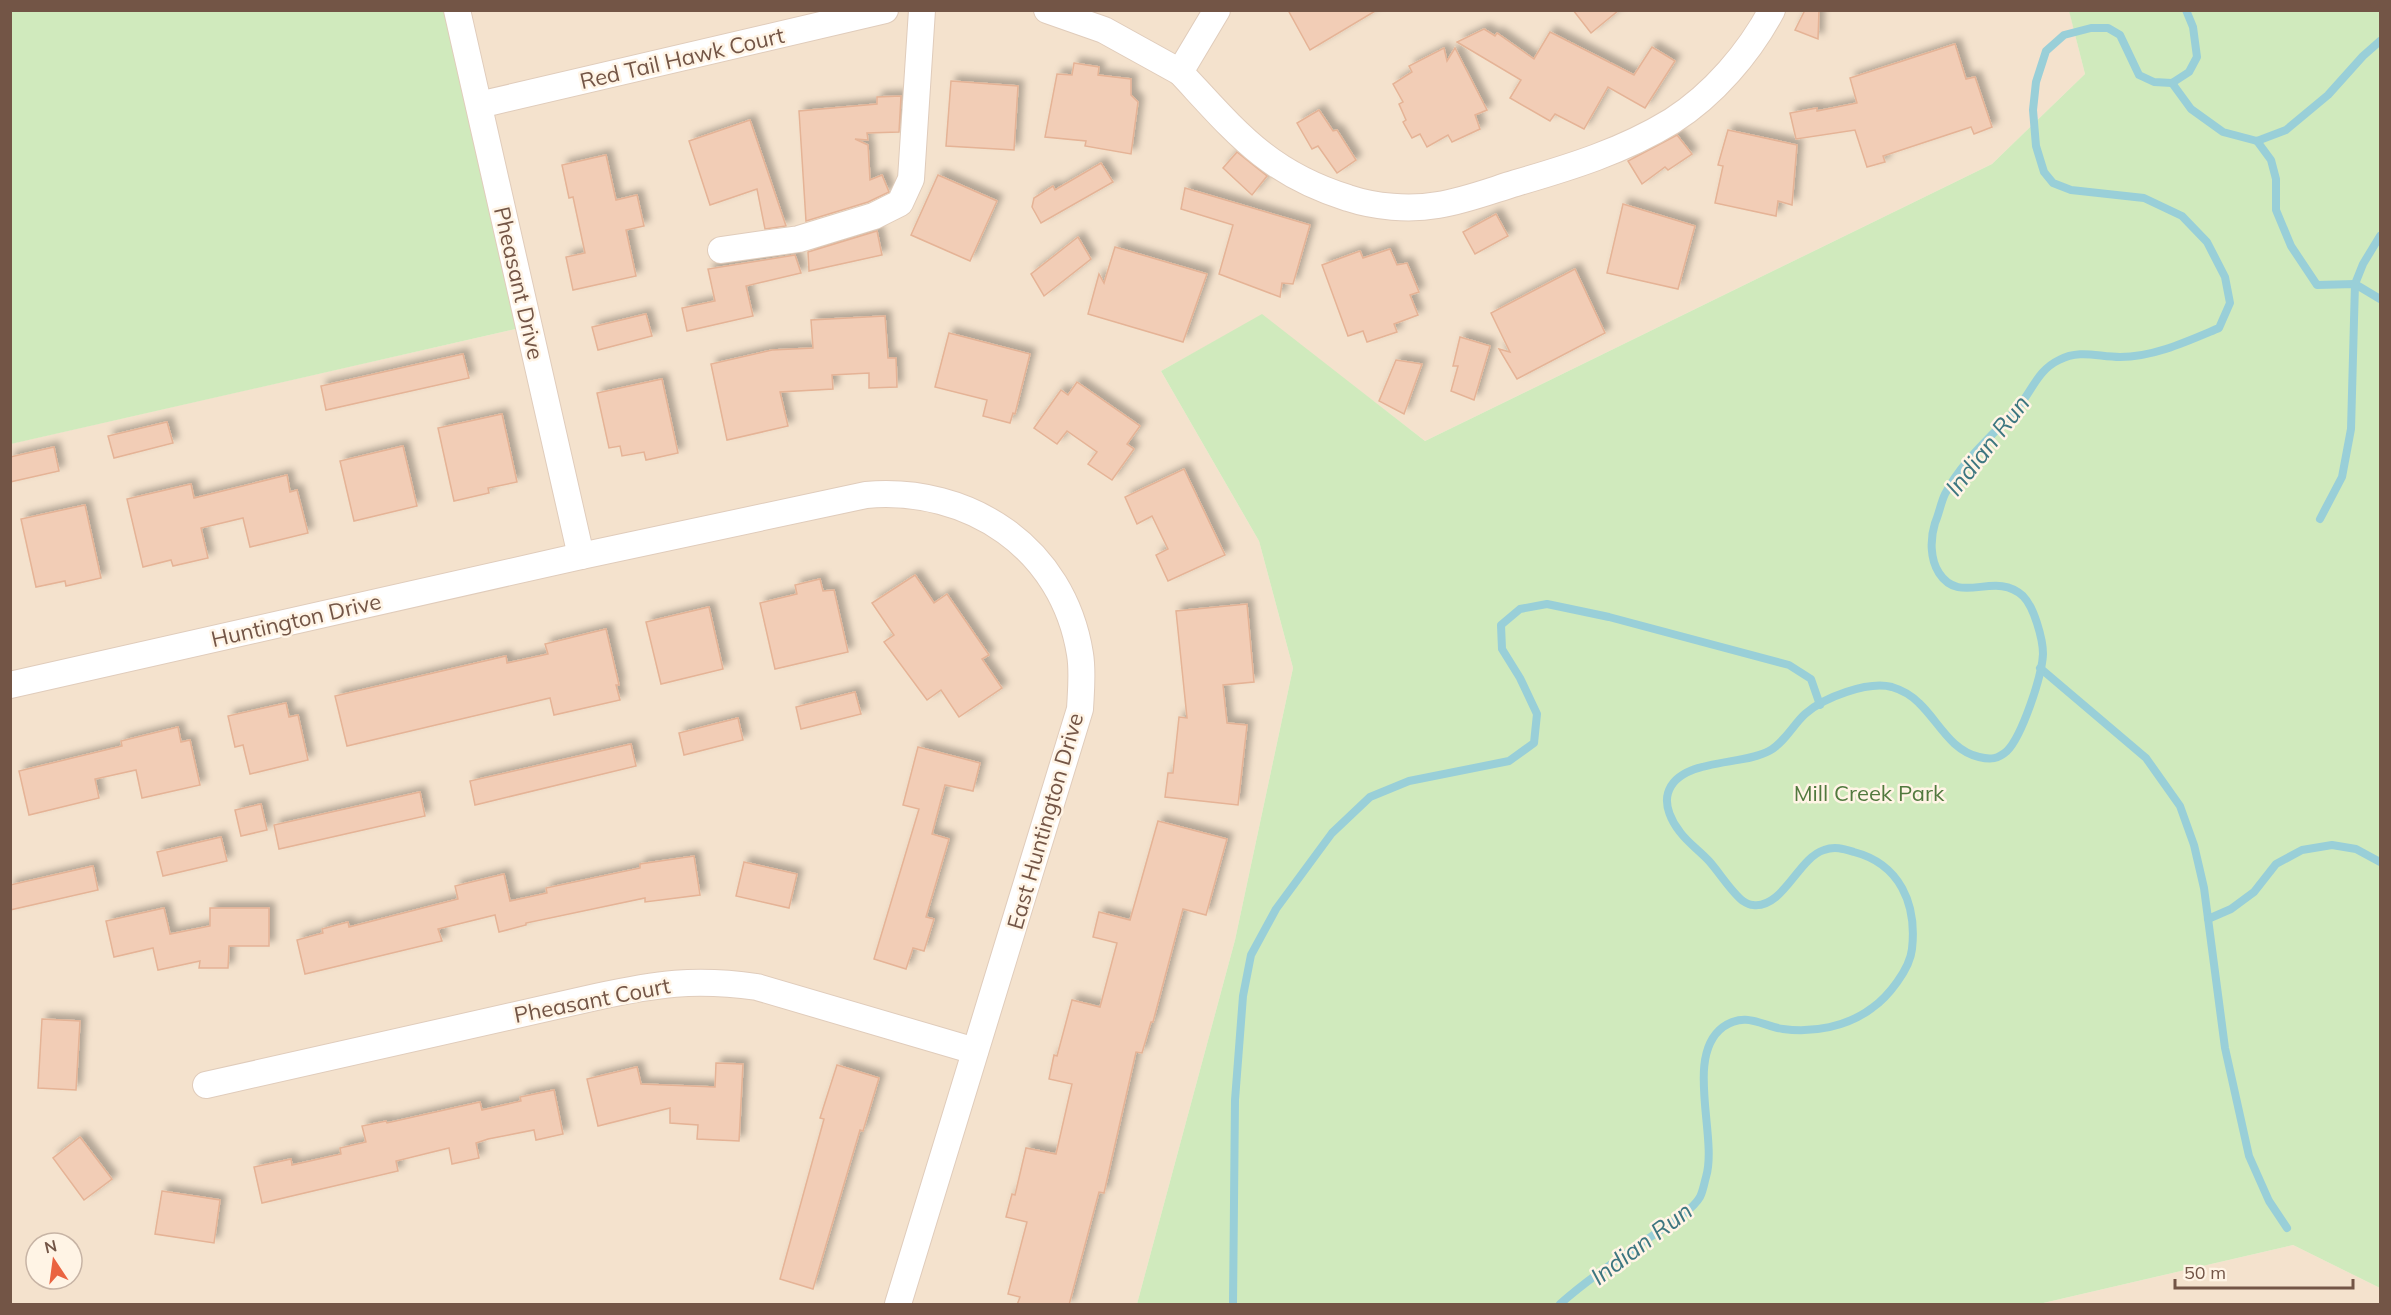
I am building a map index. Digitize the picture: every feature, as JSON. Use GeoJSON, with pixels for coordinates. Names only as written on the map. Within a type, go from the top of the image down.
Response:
{"type":"FeatureCollection","features":[{"type":"Feature","properties":{"kind":"street","name":"Pheasant Drive"},"geometry":{"type":"LineString","coordinates":[[457,10],[581,556]]}},
{"type":"Feature","properties":{"kind":"street","name":"Red Tail Hawk Court"},"geometry":{"type":"LineString","coordinates":[[479,105],[885,10]]}},
{"type":"Feature","properties":{"kind":"street"},"geometry":{"type":"LineString","coordinates":[[721,250],[799,239],[874,216],[900,203],[911,179],[922,10]]}},
{"type":"Feature","properties":{"kind":"street"},"geometry":{"type":"LineString","coordinates":[[1047,10],[1104,30],[1180,72],[1252,148],[1288,174],[1315,186],[1366,203],[1401,207],[1436,206],[1597,159],[1633,143],[1673,120],[1707,92],[1751,44],[1772,10]]}},
{"type":"Feature","properties":{"kind":"street"},"geometry":{"type":"LineString","coordinates":[[1180,72],[1217,10]]}},
{"type":"Feature","properties":{"kind":"street","name":"East Huntington Drive"},"geometry":{"type":"LineString","coordinates":[[581,556],[866,495],[883,494],[938,499],[977,513],[1012,536],[1028,550],[1052,580],[1069,613],[1078,644],[1082,671],[1080,709],[897,1305]]}},
{"type":"Feature","properties":{"kind":"street","name":"Huntington Drive"},"geometry":{"type":"LineString","coordinates":[[10,685],[581,556]]}},
{"type":"Feature","properties":{"kind":"street","name":"Pheasant Court"},"geometry":{"type":"LineString","coordinates":[[206,1085],[596,997],[657,984],[686,981],[724,982],[757,987],[975,1051]]}},
{"type":"Feature","properties":{"kind":"shaded area"},"geometry":{"type":"Polygon","coordinates":[[[2069,10],[2085,74],[1992,164],[1425,441],[1262,315],[1161,371],[1259,541],[1293,668],[1235,940],[1137,1304],[11,1304],[10,444],[529,326],[457,11],[2069,10]]]}},
{"type":"Feature","properties":{"kind":"shaded area"},"geometry":{"type":"Polygon","coordinates":[[[2293,1245],[2380,1288],[2380,1304],[2039,1304],[2293,1245]]]}},
{"type":"Feature","properties":{"kind":"green space"},"geometry":{"type":"Polygon","coordinates":[[[10,11],[457,11],[529,326],[11,444],[10,11]]]}},
{"type":"Feature","properties":{"kind":"green space","name":"Mill Creek Park"},"geometry":{"type":"Polygon","coordinates":[[[2069,11],[2380,11],[2380,1288],[2293,1245],[2039,1304],[1137,1304],[1235,940],[1293,668],[1259,541],[1161,371],[1262,314],[1425,441],[1992,164],[2085,74],[2069,11]]]}},
{"type":"Feature","properties":{"kind":"building"},"geometry":{"type":"Polygon","coordinates":[[[1288,10],[1377,10],[1310,50],[1288,10]]]}},
{"type":"Feature","properties":{"kind":"building"},"geometry":{"type":"Polygon","coordinates":[[[1573,10],[1619,10],[1591,33],[1573,10]]]}},
{"type":"Feature","properties":{"kind":"building"},"geometry":{"type":"Polygon","coordinates":[[[1805,10],[1819,10],[1818,39],[1795,30],[1805,10]]]}},
{"type":"Feature","properties":{"kind":"building"},"geometry":{"type":"Polygon","coordinates":[[[1484,29],[1495,36],[1497,33],[1534,59],[1550,32],[1634,75],[1652,47],[1675,61],[1645,108],[1608,87],[1584,129],[1555,114],[1550,121],[1510,98],[1521,80],[1457,42],[1484,29]]]}},
{"type":"Feature","properties":{"kind":"building"},"geometry":{"type":"Polygon","coordinates":[[[1955,44],[1966,79],[1975,77],[1992,127],[1974,134],[1971,127],[1883,156],[1885,162],[1867,167],[1855,130],[1796,139],[1790,113],[1817,108],[1817,111],[1857,103],[1850,78],[1955,44]]]}},
{"type":"Feature","properties":{"kind":"building"},"geometry":{"type":"Polygon","coordinates":[[[1444,48],[1447,61],[1455,48],[1487,110],[1475,115],[1480,129],[1452,142],[1448,135],[1427,147],[1420,134],[1412,138],[1403,122],[1406,120],[1399,104],[1403,102],[1393,84],[1412,72],[1409,66],[1444,48]]]}},
{"type":"Feature","properties":{"kind":"building"},"geometry":{"type":"Polygon","coordinates":[[[1074,63],[1099,67],[1098,75],[1131,79],[1131,95],[1138,102],[1131,154],[1085,146],[1086,141],[1045,137],[1057,74],[1072,75],[1074,63]]]}},
{"type":"Feature","properties":{"kind":"building"},"geometry":{"type":"Polygon","coordinates":[[[951,81],[1018,86],[1014,150],[946,146],[951,81]]]}},
{"type":"Feature","properties":{"kind":"building"},"geometry":{"type":"Polygon","coordinates":[[[901,96],[899,132],[867,133],[868,140],[855,139],[868,145],[870,180],[882,175],[889,192],[868,202],[806,221],[799,111],[877,104],[877,97],[901,96]]]}},
{"type":"Feature","properties":{"kind":"building"},"geometry":{"type":"Polygon","coordinates":[[[1319,110],[1333,131],[1337,130],[1356,160],[1337,173],[1318,146],[1312,149],[1297,123],[1319,110]]]}},
{"type":"Feature","properties":{"kind":"building"},"geometry":{"type":"Polygon","coordinates":[[[750,120],[786,226],[765,229],[757,189],[710,205],[689,141],[750,120]]]}},
{"type":"Feature","properties":{"kind":"building"},"geometry":{"type":"Polygon","coordinates":[[[1728,130],[1797,145],[1792,205],[1778,201],[1776,216],[1715,203],[1723,166],[1718,165],[1728,130]]]}},
{"type":"Feature","properties":{"kind":"building"},"geometry":{"type":"Polygon","coordinates":[[[1677,135],[1692,154],[1668,170],[1665,167],[1642,184],[1628,161],[1677,135]]]}},
{"type":"Feature","properties":{"kind":"building"},"geometry":{"type":"Polygon","coordinates":[[[1237,152],[1267,176],[1252,195],[1223,168],[1237,152]]]}},
{"type":"Feature","properties":{"kind":"building"},"geometry":{"type":"Polygon","coordinates":[[[606,155],[616,200],[637,195],[644,226],[626,230],[636,276],[573,290],[566,257],[585,253],[573,197],[569,198],[562,165],[606,155]]]}},
{"type":"Feature","properties":{"kind":"building"},"geometry":{"type":"Polygon","coordinates":[[[1101,163],[1113,182],[1041,223],[1032,207],[1034,198],[1053,186],[1055,190],[1101,163]]]}},
{"type":"Feature","properties":{"kind":"building"},"geometry":{"type":"Polygon","coordinates":[[[938,175],[997,201],[970,261],[911,235],[938,175]]]}},
{"type":"Feature","properties":{"kind":"building"},"geometry":{"type":"Polygon","coordinates":[[[1185,188],[1310,225],[1293,284],[1282,283],[1280,297],[1219,274],[1233,225],[1181,209],[1185,188]]]}},
{"type":"Feature","properties":{"kind":"building"},"geometry":{"type":"Polygon","coordinates":[[[1623,204],[1695,226],[1678,289],[1607,273],[1623,204]]]}},
{"type":"Feature","properties":{"kind":"building"},"geometry":{"type":"Polygon","coordinates":[[[1496,214],[1508,236],[1475,254],[1463,232],[1496,214]]]}},
{"type":"Feature","properties":{"kind":"building"},"geometry":{"type":"Polygon","coordinates":[[[877,231],[882,255],[809,271],[808,252],[877,231]]]}},
{"type":"Feature","properties":{"kind":"building"},"geometry":{"type":"Polygon","coordinates":[[[1078,237],[1091,259],[1044,296],[1031,274],[1078,237]]]}},
{"type":"Feature","properties":{"kind":"building"},"geometry":{"type":"Polygon","coordinates":[[[1115,247],[1207,274],[1183,342],[1088,314],[1099,274],[1104,283],[1115,247]]]}},
{"type":"Feature","properties":{"kind":"building"},"geometry":{"type":"Polygon","coordinates":[[[1390,249],[1397,265],[1407,263],[1419,292],[1410,295],[1418,315],[1394,324],[1397,332],[1367,342],[1363,331],[1348,336],[1322,265],[1360,251],[1363,258],[1390,249]]]}},
{"type":"Feature","properties":{"kind":"building"},"geometry":{"type":"Polygon","coordinates":[[[795,255],[801,273],[746,286],[753,316],[687,331],[682,308],[715,301],[708,269],[795,255]]]}},
{"type":"Feature","properties":{"kind":"building"},"geometry":{"type":"Polygon","coordinates":[[[1575,269],[1605,333],[1517,379],[1499,349],[1510,352],[1491,313],[1575,269]]]}},
{"type":"Feature","properties":{"kind":"building"},"geometry":{"type":"Polygon","coordinates":[[[646,314],[652,336],[598,350],[592,327],[646,314]]]}},
{"type":"Feature","properties":{"kind":"building"},"geometry":{"type":"Polygon","coordinates":[[[885,316],[888,358],[896,358],[897,387],[869,388],[869,373],[832,375],[833,389],[780,392],[788,426],[727,440],[711,364],[772,350],[813,348],[811,320],[885,316]]]}},
{"type":"Feature","properties":{"kind":"building"},"geometry":{"type":"Polygon","coordinates":[[[949,333],[1030,354],[1015,414],[1013,413],[1010,423],[983,416],[987,400],[935,387],[949,333]]]}},
{"type":"Feature","properties":{"kind":"building"},"geometry":{"type":"Polygon","coordinates":[[[1460,337],[1490,346],[1474,400],[1451,391],[1458,366],[1453,366],[1460,337]]]}},
{"type":"Feature","properties":{"kind":"building"},"geometry":{"type":"Polygon","coordinates":[[[463,354],[469,378],[326,410],[321,386],[463,354]]]}},
{"type":"Feature","properties":{"kind":"building"},"geometry":{"type":"Polygon","coordinates":[[[1396,360],[1422,364],[1404,414],[1379,401],[1396,360]]]}},
{"type":"Feature","properties":{"kind":"building"},"geometry":{"type":"Polygon","coordinates":[[[662,379],[678,453],[646,460],[644,452],[622,456],[620,446],[609,448],[597,393],[662,379]]]}},
{"type":"Feature","properties":{"kind":"building"},"geometry":{"type":"Polygon","coordinates":[[[1077,382],[1140,426],[1127,444],[1134,449],[1112,480],[1088,464],[1097,452],[1067,431],[1057,444],[1034,428],[1061,390],[1068,395],[1077,382]]]}},
{"type":"Feature","properties":{"kind":"building"},"geometry":{"type":"Polygon","coordinates":[[[502,414],[517,482],[488,488],[489,493],[454,501],[438,428],[502,414]]]}},
{"type":"Feature","properties":{"kind":"building"},"geometry":{"type":"Polygon","coordinates":[[[167,422],[173,443],[114,458],[108,436],[167,422]]]}},
{"type":"Feature","properties":{"kind":"building"},"geometry":{"type":"Polygon","coordinates":[[[403,446],[417,506],[354,521],[340,461],[403,446]]]}},
{"type":"Feature","properties":{"kind":"building"},"geometry":{"type":"Polygon","coordinates":[[[54,447],[59,471],[10,482],[10,457],[54,447]]]}},
{"type":"Feature","properties":{"kind":"building"},"geometry":{"type":"Polygon","coordinates":[[[1184,469],[1225,555],[1168,581],[1156,555],[1168,549],[1152,516],[1137,524],[1125,497],[1184,469]]]}},
{"type":"Feature","properties":{"kind":"building"},"geometry":{"type":"Polygon","coordinates":[[[287,475],[290,492],[297,490],[308,533],[250,547],[243,518],[201,528],[208,558],[173,566],[171,560],[143,567],[127,499],[191,484],[194,498],[287,475]]]}},
{"type":"Feature","properties":{"kind":"building"},"geometry":{"type":"Polygon","coordinates":[[[85,505],[101,578],[66,586],[65,581],[36,587],[21,519],[85,505]]]}},
{"type":"Feature","properties":{"kind":"building"},"geometry":{"type":"Polygon","coordinates":[[[915,575],[934,603],[947,594],[989,655],[982,659],[1002,688],[959,717],[941,690],[927,700],[884,642],[894,635],[872,603],[915,575]]]}},
{"type":"Feature","properties":{"kind":"building"},"geometry":{"type":"Polygon","coordinates":[[[820,579],[823,591],[834,590],[848,652],[775,669],[760,603],[797,594],[795,585],[820,579]]]}},
{"type":"Feature","properties":{"kind":"building"},"geometry":{"type":"Polygon","coordinates":[[[1247,604],[1254,682],[1223,685],[1227,723],[1247,725],[1238,805],[1165,797],[1168,773],[1173,773],[1179,717],[1187,718],[1176,611],[1247,604]]]}},
{"type":"Feature","properties":{"kind":"building"},"geometry":{"type":"Polygon","coordinates":[[[709,607],[723,669],[661,684],[646,622],[709,607]]]}},
{"type":"Feature","properties":{"kind":"building"},"geometry":{"type":"Polygon","coordinates":[[[606,629],[619,685],[616,685],[620,700],[554,715],[550,698],[347,746],[335,696],[506,656],[507,663],[548,654],[545,644],[606,629]]]}},
{"type":"Feature","properties":{"kind":"building"},"geometry":{"type":"Polygon","coordinates":[[[855,692],[861,714],[801,729],[796,707],[855,692]]]}},
{"type":"Feature","properties":{"kind":"building"},"geometry":{"type":"Polygon","coordinates":[[[286,703],[289,717],[298,715],[308,760],[250,774],[243,745],[235,747],[228,716],[286,703]]]}},
{"type":"Feature","properties":{"kind":"building"},"geometry":{"type":"Polygon","coordinates":[[[738,718],[743,740],[684,755],[679,733],[738,718]]]}},
{"type":"Feature","properties":{"kind":"building"},"geometry":{"type":"Polygon","coordinates":[[[178,727],[181,742],[190,740],[200,785],[142,798],[136,770],[95,779],[99,798],[29,815],[19,771],[122,746],[121,741],[178,727]]]}},
{"type":"Feature","properties":{"kind":"building"},"geometry":{"type":"Polygon","coordinates":[[[631,744],[636,766],[475,805],[470,781],[631,744]]]}},
{"type":"Feature","properties":{"kind":"building"},"geometry":{"type":"Polygon","coordinates":[[[918,747],[980,763],[973,791],[945,785],[932,834],[949,839],[926,917],[934,919],[924,951],[913,948],[906,969],[874,959],[919,809],[903,805],[918,747]]]}},
{"type":"Feature","properties":{"kind":"building"},"geometry":{"type":"Polygon","coordinates":[[[420,792],[425,816],[279,849],[274,825],[420,792]]]}},
{"type":"Feature","properties":{"kind":"building"},"geometry":{"type":"Polygon","coordinates":[[[261,804],[267,830],[241,836],[235,810],[261,804]]]}},
{"type":"Feature","properties":{"kind":"building"},"geometry":{"type":"Polygon","coordinates":[[[1158,821],[1227,839],[1206,915],[1183,909],[1153,1022],[1151,1022],[1142,1053],[1136,1052],[1104,1193],[1099,1192],[1069,1305],[1017,1305],[1020,1297],[1008,1294],[1027,1222],[1006,1217],[1012,1194],[1015,1195],[1026,1148],[1056,1154],[1072,1084],[1049,1079],[1054,1055],[1057,1056],[1072,1000],[1100,1007],[1117,943],[1093,937],[1099,912],[1130,920],[1158,821]]]}},
{"type":"Feature","properties":{"kind":"building"},"geometry":{"type":"Polygon","coordinates":[[[221,837],[227,861],[163,876],[157,852],[221,837]]]}},
{"type":"Feature","properties":{"kind":"building"},"geometry":{"type":"Polygon","coordinates":[[[694,856],[700,895],[645,902],[645,898],[526,923],[526,925],[499,932],[495,915],[438,929],[442,941],[305,974],[297,940],[323,933],[322,929],[348,922],[349,927],[458,899],[455,886],[504,874],[510,901],[547,893],[546,888],[640,868],[640,864],[694,856]]]}},
{"type":"Feature","properties":{"kind":"building"},"geometry":{"type":"Polygon","coordinates":[[[744,862],[797,874],[789,908],[736,896],[744,862]]]}},
{"type":"Feature","properties":{"kind":"building"},"geometry":{"type":"Polygon","coordinates":[[[93,866],[98,890],[10,910],[10,885],[93,866]]]}},
{"type":"Feature","properties":{"kind":"building"},"geometry":{"type":"Polygon","coordinates":[[[164,908],[170,934],[210,926],[210,908],[269,908],[269,946],[229,946],[228,968],[199,968],[200,961],[158,970],[153,948],[114,957],[106,921],[164,908]]]}},
{"type":"Feature","properties":{"kind":"building"},"geometry":{"type":"Polygon","coordinates":[[[42,1019],[80,1021],[76,1090],[38,1088],[42,1019]]]}},
{"type":"Feature","properties":{"kind":"building"},"geometry":{"type":"Polygon","coordinates":[[[716,1063],[743,1064],[739,1141],[697,1139],[698,1125],[670,1123],[670,1108],[598,1126],[587,1079],[637,1067],[641,1084],[715,1087],[716,1063]]]}},
{"type":"Feature","properties":{"kind":"building"},"geometry":{"type":"Polygon","coordinates":[[[837,1065],[879,1078],[863,1131],[860,1130],[813,1289],[780,1279],[824,1119],[820,1118],[837,1065]]]}},
{"type":"Feature","properties":{"kind":"building"},"geometry":{"type":"Polygon","coordinates":[[[554,1090],[563,1134],[536,1140],[534,1130],[488,1139],[476,1143],[479,1158],[452,1164],[449,1148],[396,1161],[398,1171],[262,1203],[254,1167],[291,1159],[292,1165],[341,1154],[340,1148],[366,1142],[362,1126],[386,1121],[387,1123],[480,1102],[482,1110],[521,1101],[520,1097],[554,1090]]]}},
{"type":"Feature","properties":{"kind":"building"},"geometry":{"type":"Polygon","coordinates":[[[80,1137],[112,1179],[84,1200],[53,1158],[80,1137]]]}},
{"type":"Feature","properties":{"kind":"building"},"geometry":{"type":"Polygon","coordinates":[[[162,1191],[220,1200],[214,1243],[155,1234],[162,1191]]]}},
{"type":"Feature","properties":{"kind":"waterway","name":"Indian Run"},"geometry":{"type":"LineString","coordinates":[[1560,1304],[1604,1269],[1678,1218],[1700,1197],[1709,1160],[1704,1098],[1706,1057],[1712,1040],[1723,1027],[1731,1022],[1747,1020],[1783,1029],[1806,1030],[1829,1027],[1852,1020],[1885,997],[1903,974],[1912,949],[1912,917],[1902,888],[1883,866],[1854,852],[1839,848],[1824,850],[1806,863],[1773,899],[1764,904],[1753,905],[1743,901],[1674,824],[1667,798],[1674,782],[1697,768],[1757,756],[1769,751],[1813,708],[1835,696],[1871,686],[1892,687],[1910,695],[1953,742],[1969,753],[1991,759],[2001,756],[2019,733],[2030,705],[2042,664],[2043,648],[2040,632],[2027,601],[2012,589],[2001,586],[1957,587],[1947,582],[1939,573],[1932,555],[1932,536],[1945,494],[1970,458],[2019,406],[2041,374],[2052,364],[2074,355],[2120,357],[2145,354],[2171,347],[2219,328],[2230,303],[2225,277],[2207,242],[2182,216],[2144,198],[2071,190],[2053,183],[2044,172],[2036,146],[2033,110],[2036,82],[2046,51],[2064,35],[2091,28],[2108,28],[2120,35],[2139,75],[2154,82],[2172,83],[2189,72],[2197,57],[2193,27],[2186,10]]}},
{"type":"Feature","properties":{"kind":"waterway"},"geometry":{"type":"LineString","coordinates":[[2172,83],[2191,109],[2223,132],[2257,141],[2286,130],[2328,95],[2363,56],[2380,41]]}},
{"type":"Feature","properties":{"kind":"waterway"},"geometry":{"type":"LineString","coordinates":[[2257,141],[2271,160],[2276,179],[2276,210],[2291,246],[2317,285],[2355,284],[2380,299]]}},
{"type":"Feature","properties":{"kind":"waterway"},"geometry":{"type":"LineString","coordinates":[[2320,519],[2342,477],[2351,429],[2355,284],[2363,264],[2380,236]]}},
{"type":"Feature","properties":{"kind":"waterway"},"geometry":{"type":"LineString","coordinates":[[1233,1304],[1235,1100],[1243,996],[1251,955],[1276,909],[1332,833],[1370,797],[1409,781],[1509,761],[1534,743],[1537,714],[1520,678],[1502,649],[1501,625],[1520,609],[1547,604],[1609,617],[1789,665],[1811,679],[1820,705]]}},
{"type":"Feature","properties":{"kind":"waterway"},"geometry":{"type":"LineString","coordinates":[[2040,668],[2146,758],[2180,806],[2194,845],[2204,888],[2225,1048],[2249,1156],[2269,1201],[2287,1228]]}},
{"type":"Feature","properties":{"kind":"waterway"},"geometry":{"type":"LineString","coordinates":[[2208,919],[2231,909],[2254,892],[2276,864],[2302,850],[2332,845],[2356,849],[2380,862]]}}]}
